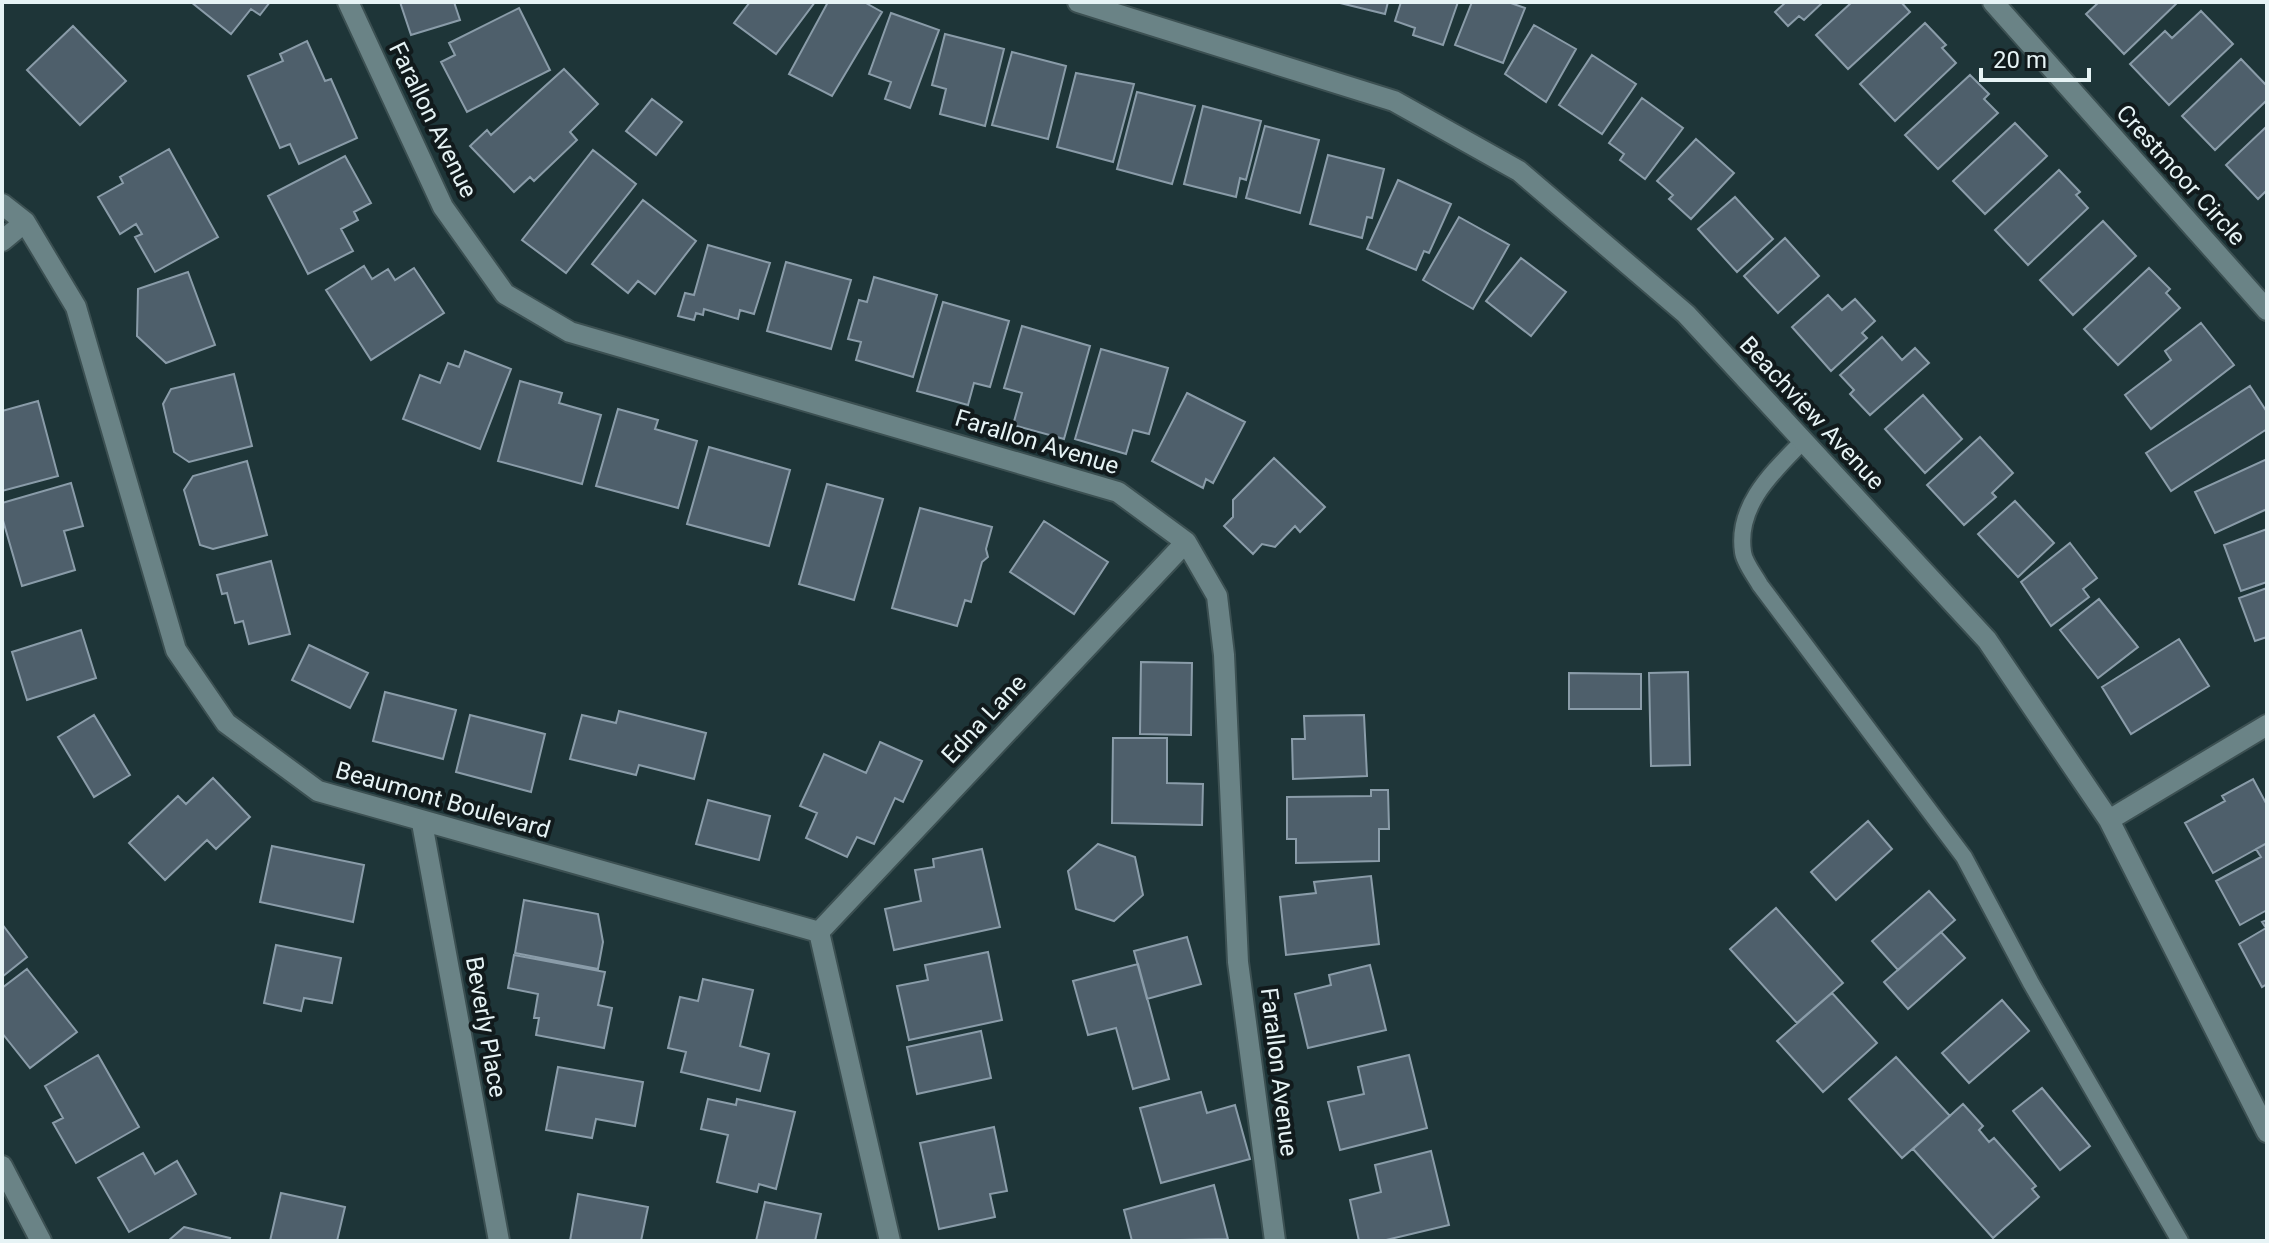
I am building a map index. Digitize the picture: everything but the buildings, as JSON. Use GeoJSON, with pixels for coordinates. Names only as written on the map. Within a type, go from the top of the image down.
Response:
{"type":"FeatureCollection","features":[{"type":"Feature","properties":{"kind":"street","name":"Farallon Avenue"},"geometry":{"type":"LineString","coordinates":[[348,2],[443,207],[505,294],[570,332],[1118,492],[1186,542],[1217,596],[1224,655],[1238,962],[1275,1241]]}},
{"type":"Feature","properties":{"kind":"street","name":"Beachview Avenue"},"geometry":{"type":"LineString","coordinates":[[1078,2],[1394,101],[1519,171],[1686,314],[1987,640],[2109,820],[2267,1132]]}},
{"type":"Feature","properties":{"kind":"street","name":"Crestmoor Circle"},"geometry":{"type":"LineString","coordinates":[[1993,2],[2267,310]]}},
{"type":"Feature","properties":{"kind":"street","name":"Beaumont Boulevard"},"geometry":{"type":"LineString","coordinates":[[2,204],[25,222],[76,307],[176,650],[226,723],[318,791],[422,823],[819,932]]}},
{"type":"Feature","properties":{"kind":"street"},"geometry":{"type":"LineString","coordinates":[[2,241],[25,222]]}},
{"type":"Feature","properties":{"kind":"street","name":"Edna Lane"},"geometry":{"type":"LineString","coordinates":[[819,932],[1186,542]]}},
{"type":"Feature","properties":{"kind":"street"},"geometry":{"type":"LineString","coordinates":[[2109,820],[2267,725]]}},
{"type":"Feature","properties":{"kind":"street","name":"Beverly Place"},"geometry":{"type":"LineString","coordinates":[[422,823],[499,1241]]}},
{"type":"Feature","properties":{"kind":"street"},"geometry":{"type":"LineString","coordinates":[[819,932],[890,1241]]}},
{"type":"Feature","properties":{"kind":"street"},"geometry":{"type":"LineString","coordinates":[[2,1166],[41,1241]]}},
{"type":"Feature","properties":{"kind":"lane"},"geometry":{"type":"LineString","coordinates":[[1803,441],[1764,481],[1746,515],[1742,553],[1760,585],[1964,857],[2039,996],[2180,1241]]}}]}
